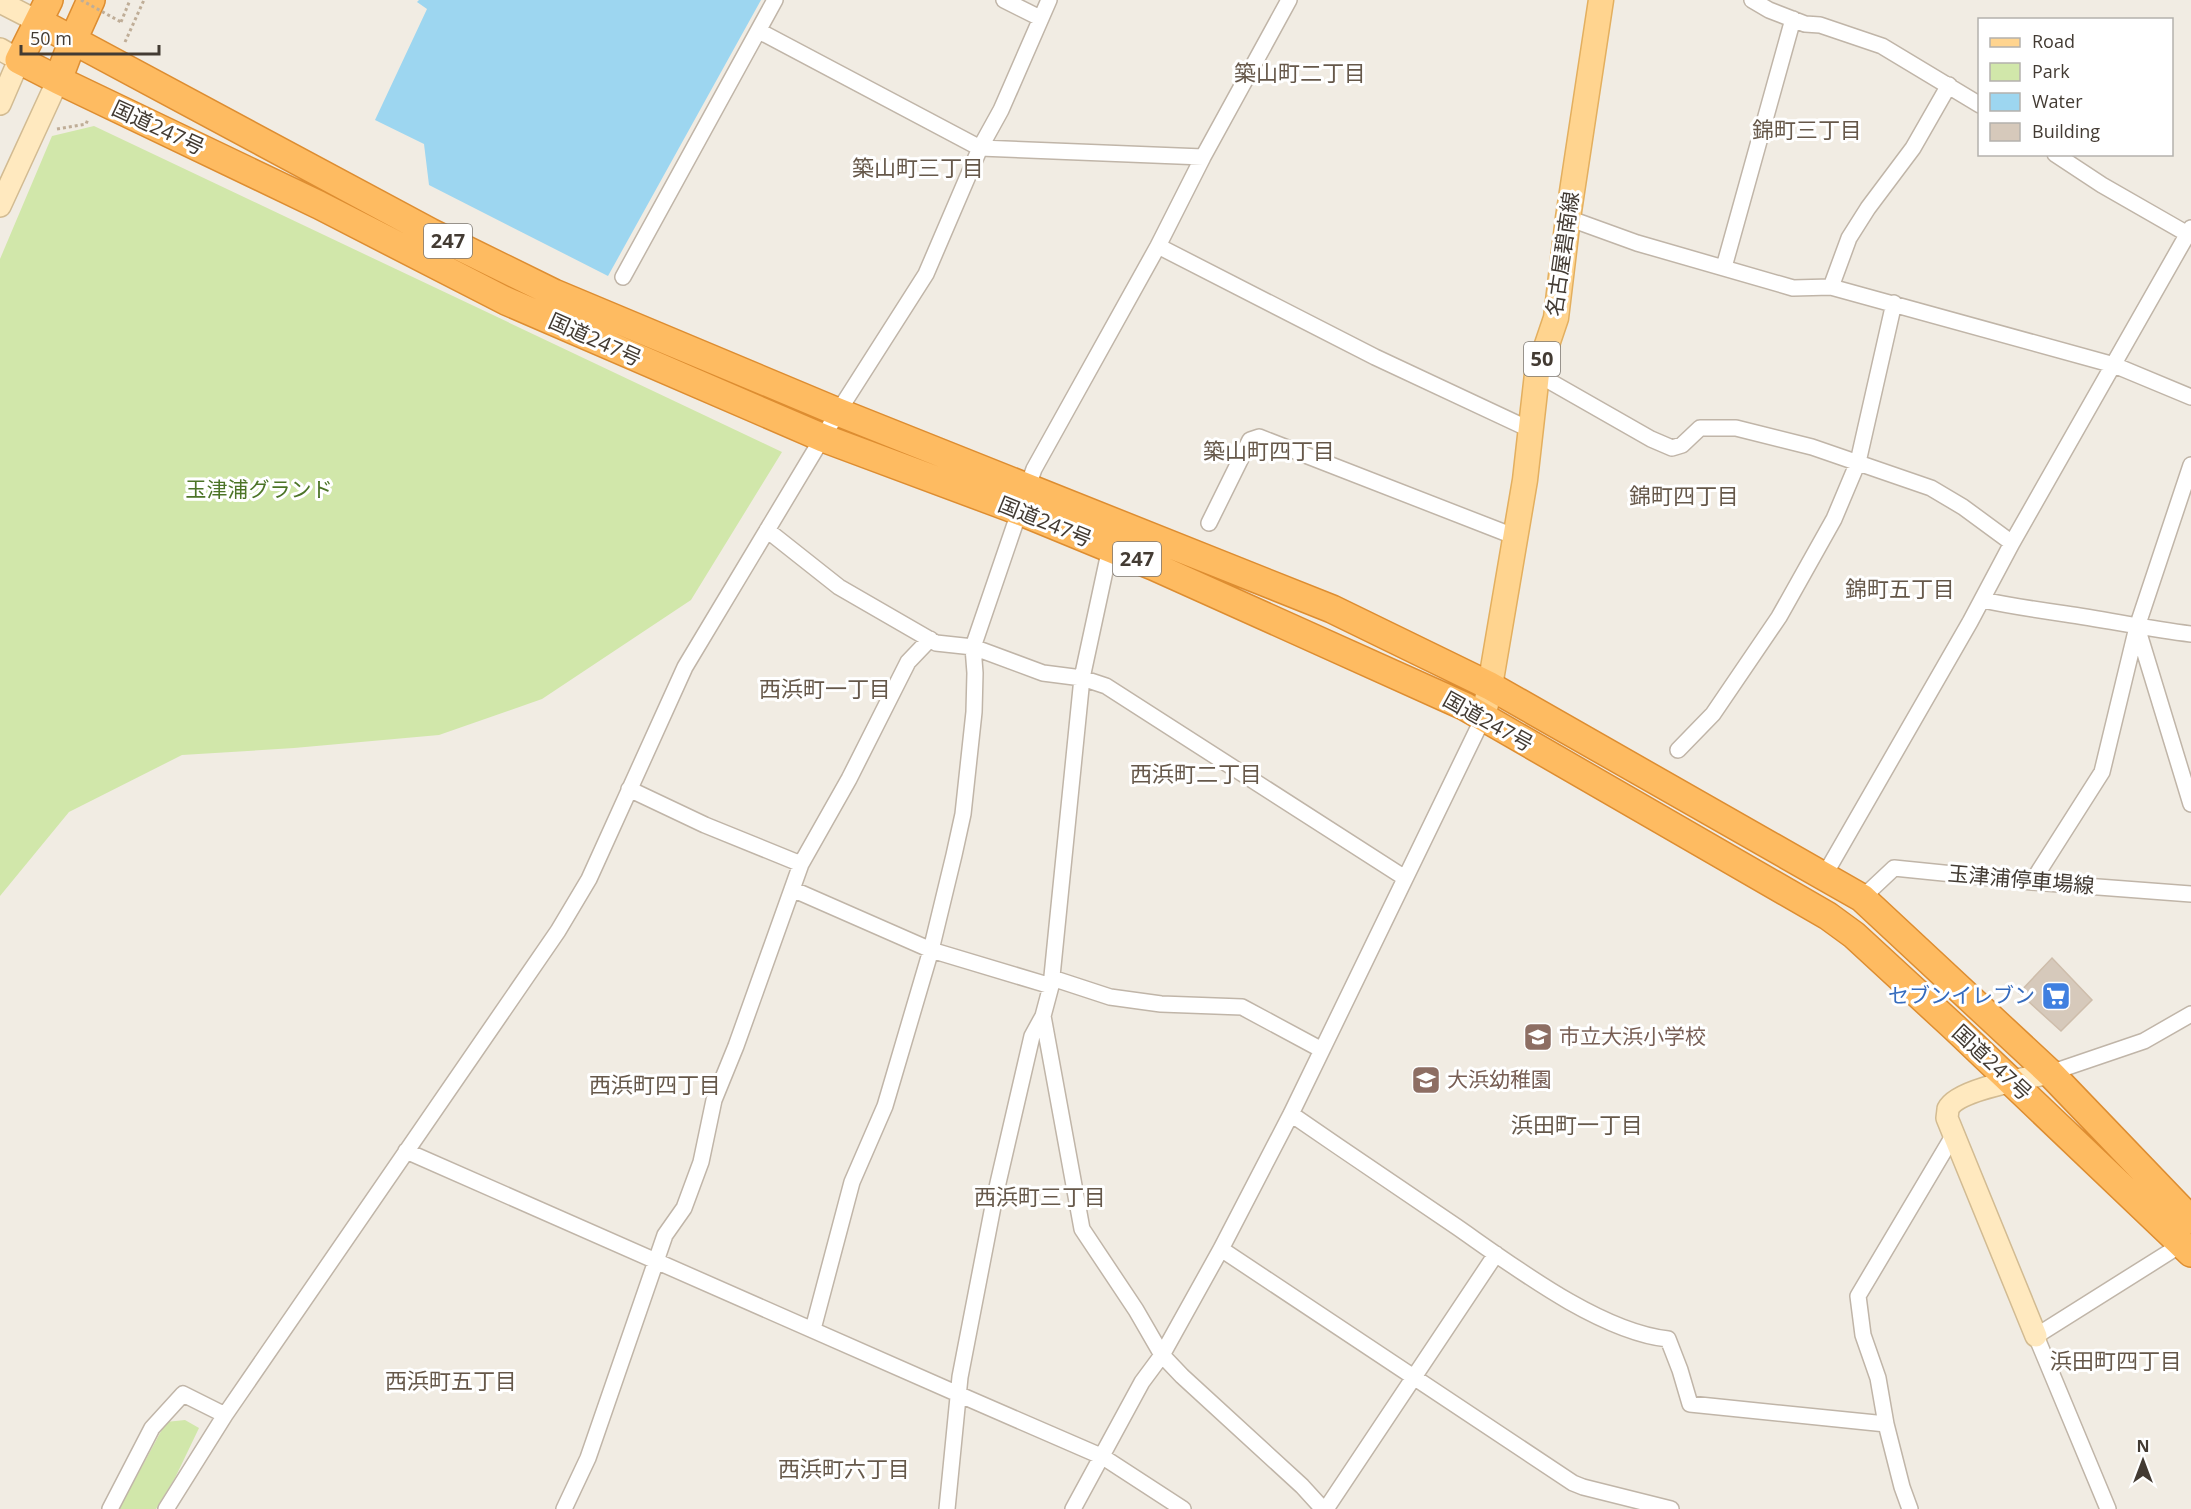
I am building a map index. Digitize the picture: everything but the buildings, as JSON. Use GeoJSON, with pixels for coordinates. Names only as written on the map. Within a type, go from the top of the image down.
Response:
{"type":"FeatureCollection","features":[{"type":"Feature","properties":{"kind":"highway"},"geometry":{"type":"LineString","coordinates":[[58,80],[91,0]]}},
{"type":"Feature","properties":{"kind":"highway"},"geometry":{"type":"LineString","coordinates":[[10,54],[44,11]]}},
{"type":"Feature","properties":{"kind":"highway","name":"247"},"geometry":{"type":"LineString","coordinates":[[44,11],[73,40]]}},
{"type":"Feature","properties":{"kind":"highway","name":"国道247号"},"geometry":{"type":"LineString","coordinates":[[73,40],[430,232],[554,293],[838,412],[1023,499],[1110,548],[1464,706],[1828,916],[1854,935],[2012,1082],[2181,1252]]}},
{"type":"Feature","properties":{"kind":"highway","name":"国道247号"},"geometry":{"type":"LineString","coordinates":[[10,54],[58,80],[319,205],[506,301],[823,438],[1023,499],[1203,559],[1332,609],[1490,686],[1863,898],[2050,1073],[2191,1220]]}},
{"type":"Feature","properties":{"kind":"main road","name":"名古屋碧南線"},"geometry":{"type":"LineString","coordinates":[[1483,718],[1516,537],[1537,374],[1556,318],[1568,218],[1601,0]]}},
{"type":"Feature","properties":{"kind":"street"},"geometry":{"type":"LineString","coordinates":[[623,278],[775,0]]}},
{"type":"Feature","properties":{"kind":"street"},"geometry":{"type":"LineString","coordinates":[[1004,0],[1040,18]]}},
{"type":"Feature","properties":{"kind":"street"},"geometry":{"type":"LineString","coordinates":[[166,1509],[225,1416],[558,931],[589,879],[685,667],[838,412],[926,274],[980,148],[1001,110],[1048,0]]}},
{"type":"Feature","properties":{"kind":"street"},"geometry":{"type":"LineString","coordinates":[[813,1329],[852,1182],[885,1107],[931,950],[963,814],[974,712],[973,647],[1023,499],[1034,470],[1158,246],[1203,156],[1289,0]]}},
{"type":"Feature","properties":{"kind":"street"},"geometry":{"type":"LineString","coordinates":[[1752,0],[1769,10],[1805,24],[1820,26],[1882,46],[1978,104]]}},
{"type":"Feature","properties":{"kind":"street"},"geometry":{"type":"LineString","coordinates":[[0,2],[44,11]]}},
{"type":"Feature","properties":{"kind":"street"},"geometry":{"type":"LineString","coordinates":[[1724,267],[1793,19]]}},
{"type":"Feature","properties":{"kind":"street"},"geometry":{"type":"LineString","coordinates":[[759,31],[980,148],[1203,156]]}},
{"type":"Feature","properties":{"kind":"street"},"geometry":{"type":"LineString","coordinates":[[0,104],[10,54]]}},
{"type":"Feature","properties":{"kind":"street"},"geometry":{"type":"LineString","coordinates":[[0,206],[58,80]]}},
{"type":"Feature","properties":{"kind":"street"},"geometry":{"type":"LineString","coordinates":[[1831,287],[1849,238],[1868,208],[1913,148],[1948,85]]}},
{"type":"Feature","properties":{"kind":"street"},"geometry":{"type":"LineString","coordinates":[[1824,876],[2190,233],[2102,185],[2058,156]]}},
{"type":"Feature","properties":{"kind":"street"},"geometry":{"type":"LineString","coordinates":[[1568,218],[1637,243],[1793,288],[1831,287],[2114,365],[2191,397]]}},
{"type":"Feature","properties":{"kind":"street"},"geometry":{"type":"LineString","coordinates":[[1158,246],[1375,357],[1531,430]]}},
{"type":"Feature","properties":{"kind":"street"},"geometry":{"type":"LineString","coordinates":[[1678,750],[1713,714],[1779,617],[1834,519],[1858,462],[1894,303]]}},
{"type":"Feature","properties":{"kind":"street"},"geometry":{"type":"LineString","coordinates":[[1537,374],[1651,440],[1672,448],[1682,445],[1700,428],[1736,428],[1812,447],[1858,462],[1931,488],[1964,507],[2012,543]]}},
{"type":"Feature","properties":{"kind":"street"},"geometry":{"type":"LineString","coordinates":[[1209,523],[1250,440],[1259,437],[1516,537]]}},
{"type":"Feature","properties":{"kind":"street"},"geometry":{"type":"LineString","coordinates":[[2032,882],[2102,772],[2137,627],[2191,465]]}},
{"type":"Feature","properties":{"kind":"street"},"geometry":{"type":"LineString","coordinates":[[767,530],[839,587],[936,642],[973,647],[1043,674],[1082,678],[1106,686],[1405,878]]}},
{"type":"Feature","properties":{"kind":"street"},"geometry":{"type":"LineString","coordinates":[[946,1509],[958,1394],[979,1274],[1032,1036],[1043,1016],[1052,982],[1082,678],[1110,548]]}},
{"type":"Feature","properties":{"kind":"street"},"geometry":{"type":"LineString","coordinates":[[1983,600],[2022,609],[2191,634]]}},
{"type":"Feature","properties":{"kind":"street"},"geometry":{"type":"LineString","coordinates":[[2137,627],[2191,804]]}},
{"type":"Feature","properties":{"kind":"street"},"geometry":{"type":"LineString","coordinates":[[564,1509],[588,1458],[665,1235],[684,1208],[701,1162],[714,1100],[736,1046],[801,864],[849,779],[908,662],[930,639]]}},
{"type":"Feature","properties":{"kind":"street"},"geometry":{"type":"LineString","coordinates":[[1072,1509],[1142,1382],[1162,1355],[1221,1249],[1291,1114],[1483,718]]}},
{"type":"Feature","properties":{"kind":"street"},"geometry":{"type":"LineString","coordinates":[[630,789],[705,825],[801,864]]}},
{"type":"Feature","properties":{"kind":"street","name":"玉津浦停車場線"},"geometry":{"type":"LineString","coordinates":[[1863,898],[1894,868],[2032,882],[2191,894]]}},
{"type":"Feature","properties":{"kind":"street"},"geometry":{"type":"LineString","coordinates":[[792,889],[931,950],[1110,997],[1161,1004],[1242,1007],[1322,1050]]}},
{"type":"Feature","properties":{"kind":"street"},"geometry":{"type":"LineString","coordinates":[[2108,1509],[1953,1136],[1947,1118],[1948,1109],[1953,1103],[1976,1090],[2050,1073],[2144,1041],[2191,1014]]}},
{"type":"Feature","properties":{"kind":"street"},"geometry":{"type":"LineString","coordinates":[[1043,1016],[1082,1229],[1136,1310],[1162,1355],[1324,1509],[1497,1254]]}},
{"type":"Feature","properties":{"kind":"street"},"geometry":{"type":"LineString","coordinates":[[1291,1114],[1567,1300],[1604,1320],[1649,1337],[1668,1339],[1690,1404],[1886,1424]]}},
{"type":"Feature","properties":{"kind":"street"},"geometry":{"type":"LineString","coordinates":[[1910,1509],[1886,1424],[1878,1378],[1863,1335],[1858,1296],[1953,1136]]}},
{"type":"Feature","properties":{"kind":"street"},"geometry":{"type":"LineString","coordinates":[[406,1151],[1103,1456],[1183,1509]]}},
{"type":"Feature","properties":{"kind":"street"},"geometry":{"type":"LineString","coordinates":[[1221,1249],[1573,1483],[1671,1509]]}},
{"type":"Feature","properties":{"kind":"street"},"geometry":{"type":"LineString","coordinates":[[2036,1336],[2181,1252]]}},
{"type":"Feature","properties":{"kind":"street"},"geometry":{"type":"LineString","coordinates":[[110,1509],[152,1428],[183,1394],[225,1416]]}},
{"type":"Feature","properties":{"kind":"path"},"geometry":{"type":"LineString","coordinates":[[81,0],[121,22],[130,0]]}},
{"type":"Feature","properties":{"kind":"green space","name":"玉津浦グランド"},"geometry":{"type":"Polygon","coordinates":[[[94,126],[782,452],[691,600],[542,699],[439,735],[182,755],[69,812],[0,896],[0,259],[52,136],[94,126]]]}},
{"type":"Feature","properties":{"kind":"green space"},"geometry":{"type":"Polygon","coordinates":[[[185,1420],[199,1428],[175,1478],[156,1509],[119,1509],[166,1422],[185,1420]]]}},
{"type":"Feature","properties":{"kind":"water"},"geometry":{"type":"Polygon","coordinates":[[[419,0],[761,0],[608,276],[429,185],[424,144],[375,120],[427,9],[417,2],[419,0]]]}},
{"type":"Feature","properties":{"kind":"place","name":"セブンイレブン"},"geometry":{"type":"Point","coordinates":[2056,996]}},
{"type":"Feature","properties":{"kind":"place","name":"市立大浜小学校"},"geometry":{"type":"Point","coordinates":[1538,1037]}},
{"type":"Feature","properties":{"kind":"place","name":"大浜幼稚園"},"geometry":{"type":"Point","coordinates":[1426,1080]}},
{"type":"Feature","properties":{"kind":"district","name":"築山町二丁目"},"geometry":{"type":"Point","coordinates":[1300,73]}},
{"type":"Feature","properties":{"kind":"district","name":"錦町三丁目"},"geometry":{"type":"Point","coordinates":[1807,130]}},
{"type":"Feature","properties":{"kind":"district","name":"築山町三丁目"},"geometry":{"type":"Point","coordinates":[918,168]}},
{"type":"Feature","properties":{"kind":"district","name":"築山町四丁目"},"geometry":{"type":"Point","coordinates":[1269,451]}},
{"type":"Feature","properties":{"kind":"district","name":"錦町四丁目"},"geometry":{"type":"Point","coordinates":[1684,496]}},
{"type":"Feature","properties":{"kind":"district","name":"錦町五丁目"},"geometry":{"type":"Point","coordinates":[1900,589]}},
{"type":"Feature","properties":{"kind":"district","name":"西浜町一丁目"},"geometry":{"type":"Point","coordinates":[825,689]}},
{"type":"Feature","properties":{"kind":"district","name":"西浜町二丁目"},"geometry":{"type":"Point","coordinates":[1196,774]}},
{"type":"Feature","properties":{"kind":"district","name":"西浜町四丁目"},"geometry":{"type":"Point","coordinates":[655,1085]}},
{"type":"Feature","properties":{"kind":"district","name":"浜田町一丁目"},"geometry":{"type":"Point","coordinates":[1577,1125]}},
{"type":"Feature","properties":{"kind":"district","name":"西浜町三丁目"},"geometry":{"type":"Point","coordinates":[1040,1197]}},
{"type":"Feature","properties":{"kind":"district","name":"浜田町四丁目"},"geometry":{"type":"Point","coordinates":[2116,1361]}},
{"type":"Feature","properties":{"kind":"district","name":"西浜町五丁目"},"geometry":{"type":"Point","coordinates":[451,1381]}},
{"type":"Feature","properties":{"kind":"district","name":"西浜町六丁目"},"geometry":{"type":"Point","coordinates":[844,1469]}}]}
